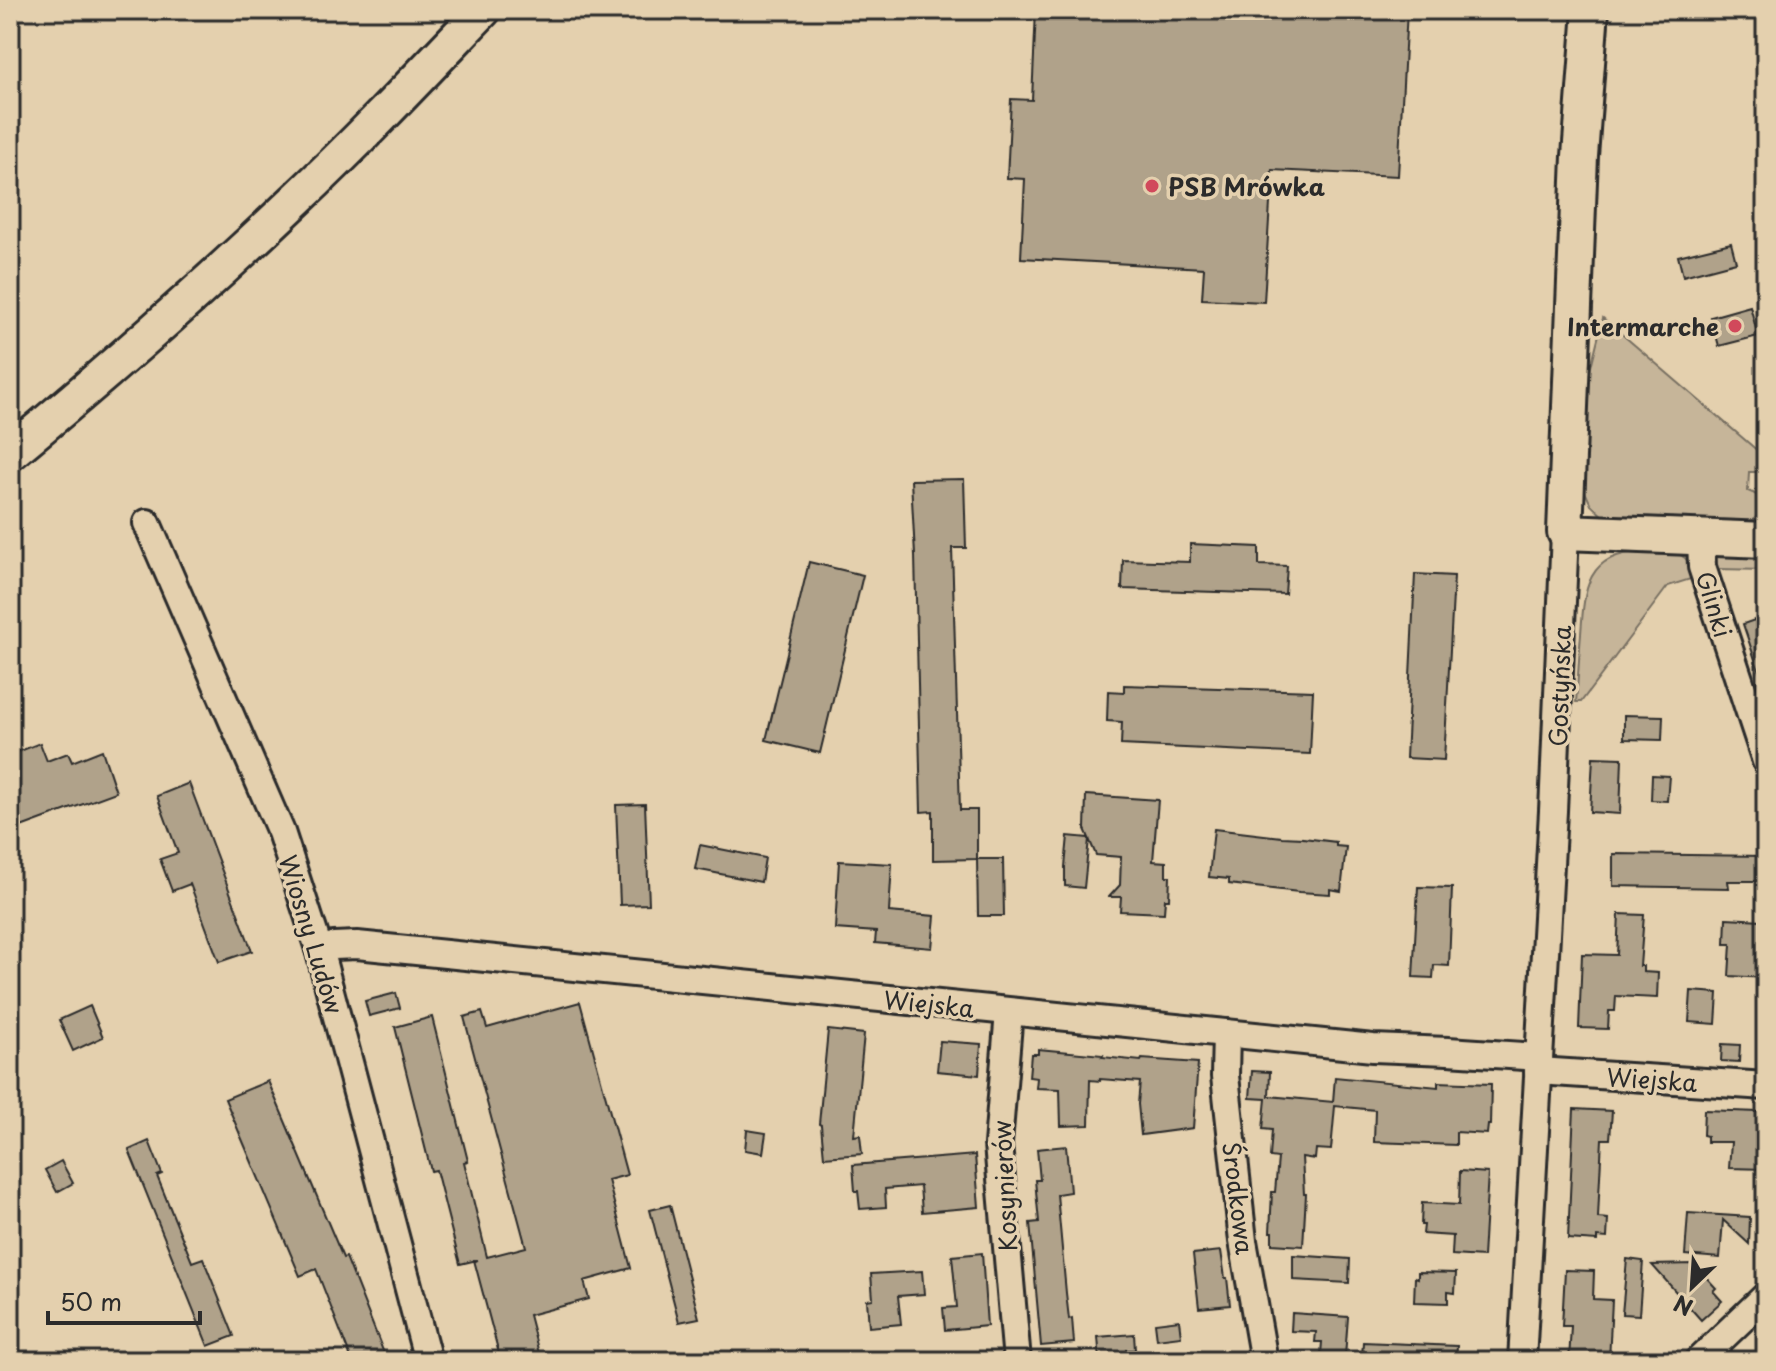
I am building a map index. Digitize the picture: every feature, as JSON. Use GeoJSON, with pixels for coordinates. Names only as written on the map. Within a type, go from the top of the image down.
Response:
{"type":"FeatureCollection","features":[{"type":"Feature","properties":{"kind":"main road"},"geometry":{"type":"LineString","coordinates":[[10,453],[156,329],[298,199],[387,112],[483,10]]}},
{"type":"Feature","properties":{"kind":"main road","name":"Gostyńska"},"geometry":{"type":"LineString","coordinates":[[1565,532],[1579,170],[1591,10]]}},
{"type":"Feature","properties":{"kind":"main road"},"geometry":{"type":"LineString","coordinates":[[1565,532],[1766,540]]}},
{"type":"Feature","properties":{"kind":"street","name":"Wiosny Ludów"},"geometry":{"type":"LineString","coordinates":[[147,523],[281,832],[319,949],[428,1361]]}},
{"type":"Feature","properties":{"kind":"street","name":"Gostyńska"},"geometry":{"type":"LineString","coordinates":[[1522,1361],[1558,716],[1565,532]]}},
{"type":"Feature","properties":{"kind":"street","name":"Glinki"},"geometry":{"type":"LineString","coordinates":[[1701,537],[1702,567],[1766,761]]}},
{"type":"Feature","properties":{"kind":"street","name":"Wiejska"},"geometry":{"type":"LineString","coordinates":[[319,949],[357,945],[1373,1048],[1464,1052],[1539,1064],[1766,1086]]}},
{"type":"Feature","properties":{"kind":"street","name":"Kosynierów"},"geometry":{"type":"LineString","coordinates":[[1009,1012],[998,1144],[1017,1361]]}},
{"type":"Feature","properties":{"kind":"street","name":"Środkowa"},"geometry":{"type":"LineString","coordinates":[[1226,1033],[1225,1076],[1240,1211],[1264,1361]]}},
{"type":"Feature","properties":{"kind":"street"},"geometry":{"type":"LineString","coordinates":[[1698,1361],[1766,1296]]}},
{"type":"Feature","properties":{"kind":"shaded area"},"geometry":{"type":"Polygon","coordinates":[[[1603,318],[1766,458],[1766,472],[1749,472],[1748,491],[1762,503],[1760,513],[1751,521],[1744,524],[1605,518],[1591,505],[1583,487],[1585,391],[1603,318]]]}},
{"type":"Feature","properties":{"kind":"shaded area"},"geometry":{"type":"Polygon","coordinates":[[[1642,552],[1681,555],[1697,577],[1668,586],[1581,702],[1576,702],[1584,603],[1592,577],[1609,559],[1642,552]]]}},
{"type":"Feature","properties":{"kind":"shaded area"},"geometry":{"type":"Polygon","coordinates":[[[1718,554],[1766,555],[1766,570],[1717,569],[1709,573],[1713,558],[1718,554]]]}},
{"type":"Feature","properties":{"kind":"building"},"geometry":{"type":"Polygon","coordinates":[[[1036,10],[1407,10],[1398,176],[1272,170],[1264,302],[1202,299],[1204,268],[1021,258],[1025,179],[1007,178],[1011,99],[1032,100],[1036,10]]]}},
{"type":"Feature","properties":{"kind":"building"},"geometry":{"type":"Polygon","coordinates":[[[1731,243],[1736,262],[1683,276],[1678,256],[1731,243]]]}},
{"type":"Feature","properties":{"kind":"building","name":"Intermarche"},"geometry":{"type":"Polygon","coordinates":[[[1750,306],[1758,336],[1719,346],[1711,317],[1750,306]]]}},
{"type":"Feature","properties":{"kind":"building"},"geometry":{"type":"Polygon","coordinates":[[[964,479],[966,548],[952,548],[960,810],[977,810],[977,859],[933,860],[933,811],[921,812],[911,480],[964,479]]]}},
{"type":"Feature","properties":{"kind":"building"},"geometry":{"type":"Polygon","coordinates":[[[1190,544],[1259,547],[1259,565],[1287,566],[1285,594],[1122,589],[1123,560],[1190,562],[1190,544]]]}},
{"type":"Feature","properties":{"kind":"building"},"geometry":{"type":"Polygon","coordinates":[[[809,562],[863,575],[820,753],[766,740],[809,562]]]}},
{"type":"Feature","properties":{"kind":"building"},"geometry":{"type":"Polygon","coordinates":[[[1415,574],[1454,576],[1444,760],[1406,758],[1415,574]]]}},
{"type":"Feature","properties":{"kind":"building"},"geometry":{"type":"Polygon","coordinates":[[[1766,616],[1766,683],[1763,683],[1743,624],[1766,616]]]}},
{"type":"Feature","properties":{"kind":"building"},"geometry":{"type":"Polygon","coordinates":[[[1124,685],[1313,691],[1310,754],[1121,745],[1122,722],[1107,721],[1108,691],[1124,692],[1124,685]]]}},
{"type":"Feature","properties":{"kind":"building"},"geometry":{"type":"Polygon","coordinates":[[[1624,715],[1663,716],[1662,740],[1624,739],[1624,715]]]}},
{"type":"Feature","properties":{"kind":"building"},"geometry":{"type":"Polygon","coordinates":[[[40,743],[47,761],[68,753],[72,762],[102,750],[116,792],[10,831],[10,785],[15,784],[10,755],[40,743]]]}},
{"type":"Feature","properties":{"kind":"building"},"geometry":{"type":"Polygon","coordinates":[[[1593,757],[1622,758],[1620,814],[1590,812],[1593,757]]]}},
{"type":"Feature","properties":{"kind":"building"},"geometry":{"type":"Polygon","coordinates":[[[1652,775],[1669,776],[1667,801],[1651,800],[1652,775]]]}},
{"type":"Feature","properties":{"kind":"building"},"geometry":{"type":"Polygon","coordinates":[[[189,783],[252,951],[219,962],[190,884],[172,891],[160,859],[178,853],[157,796],[189,783]]]}},
{"type":"Feature","properties":{"kind":"building"},"geometry":{"type":"Polygon","coordinates":[[[1086,795],[1158,800],[1153,861],[1166,862],[1166,876],[1170,876],[1169,899],[1165,899],[1164,913],[1120,911],[1121,897],[1109,897],[1120,885],[1121,857],[1096,855],[1089,839],[1084,888],[1065,886],[1068,836],[1089,838],[1085,829],[1086,795]]]}},
{"type":"Feature","properties":{"kind":"building"},"geometry":{"type":"Polygon","coordinates":[[[645,804],[649,904],[620,905],[616,805],[645,804]]]}},
{"type":"Feature","properties":{"kind":"building"},"geometry":{"type":"Polygon","coordinates":[[[1214,829],[1336,842],[1336,846],[1346,847],[1341,891],[1330,889],[1330,894],[1299,892],[1229,884],[1229,879],[1209,877],[1214,829]]]}},
{"type":"Feature","properties":{"kind":"building"},"geometry":{"type":"Polygon","coordinates":[[[700,845],[765,858],[761,882],[695,869],[700,845]]]}},
{"type":"Feature","properties":{"kind":"building"},"geometry":{"type":"Polygon","coordinates":[[[1613,854],[1766,856],[1766,879],[1728,881],[1729,888],[1613,886],[1613,854]]]}},
{"type":"Feature","properties":{"kind":"building"},"geometry":{"type":"Polygon","coordinates":[[[977,859],[1003,859],[1004,916],[978,916],[977,859]]]}},
{"type":"Feature","properties":{"kind":"building"},"geometry":{"type":"Polygon","coordinates":[[[839,861],[892,864],[889,912],[935,916],[932,948],[875,943],[876,932],[835,929],[839,861]]]}},
{"type":"Feature","properties":{"kind":"building"},"geometry":{"type":"Polygon","coordinates":[[[1418,887],[1452,888],[1449,966],[1434,965],[1433,978],[1413,977],[1418,887]]]}},
{"type":"Feature","properties":{"kind":"building"},"geometry":{"type":"Polygon","coordinates":[[[1619,914],[1644,915],[1640,966],[1643,966],[1643,972],[1658,973],[1657,998],[1616,996],[1615,1011],[1609,1011],[1608,1029],[1579,1028],[1582,954],[1617,955],[1619,914]]]}},
{"type":"Feature","properties":{"kind":"building"},"geometry":{"type":"Polygon","coordinates":[[[1726,918],[1762,920],[1766,978],[1729,976],[1731,944],[1725,944],[1726,918]]]}},
{"type":"Feature","properties":{"kind":"building"},"geometry":{"type":"Polygon","coordinates":[[[1691,991],[1718,993],[1716,1024],[1689,1022],[1691,991]]]}},
{"type":"Feature","properties":{"kind":"building"},"geometry":{"type":"Polygon","coordinates":[[[396,993],[400,1008],[369,1016],[365,1001],[396,993]]]}},
{"type":"Feature","properties":{"kind":"building"},"geometry":{"type":"Polygon","coordinates":[[[580,1002],[627,1175],[608,1180],[631,1268],[584,1281],[589,1299],[529,1315],[541,1361],[501,1361],[474,1261],[460,1264],[436,1170],[431,1171],[395,1027],[432,1017],[468,1161],[464,1162],[487,1257],[526,1247],[464,1017],[482,1012],[487,1028],[580,1002]]]}},
{"type":"Feature","properties":{"kind":"building"},"geometry":{"type":"Polygon","coordinates":[[[90,1006],[103,1037],[73,1051],[59,1020],[90,1006]]]}},
{"type":"Feature","properties":{"kind":"building"},"geometry":{"type":"Polygon","coordinates":[[[828,1030],[864,1034],[854,1136],[860,1135],[862,1154],[824,1157],[819,1124],[828,1030]]]}},
{"type":"Feature","properties":{"kind":"building"},"geometry":{"type":"Polygon","coordinates":[[[940,1041],[981,1044],[979,1075],[937,1071],[940,1041]]]}},
{"type":"Feature","properties":{"kind":"building"},"geometry":{"type":"Polygon","coordinates":[[[1722,1044],[1740,1045],[1739,1062],[1721,1061],[1722,1044]]]}},
{"type":"Feature","properties":{"kind":"building"},"geometry":{"type":"Polygon","coordinates":[[[1038,1049],[1141,1061],[1198,1063],[1193,1128],[1141,1135],[1138,1104],[1140,1082],[1100,1079],[1090,1080],[1089,1125],[1061,1126],[1060,1089],[1036,1088],[1037,1078],[1029,1077],[1031,1054],[1038,1054],[1038,1049]]]}},
{"type":"Feature","properties":{"kind":"building"},"geometry":{"type":"Polygon","coordinates":[[[1252,1071],[1270,1072],[1269,1096],[1333,1102],[1335,1077],[1438,1087],[1438,1082],[1491,1084],[1490,1125],[1487,1134],[1456,1132],[1456,1145],[1374,1142],[1375,1110],[1335,1106],[1331,1150],[1316,1149],[1315,1159],[1302,1157],[1306,1194],[1303,1246],[1272,1244],[1272,1192],[1275,1192],[1278,1158],[1270,1157],[1272,1130],[1263,1129],[1266,1099],[1250,1098],[1252,1071]]]}},
{"type":"Feature","properties":{"kind":"building"},"geometry":{"type":"Polygon","coordinates":[[[268,1081],[343,1258],[346,1257],[387,1361],[352,1361],[316,1269],[300,1276],[225,1099],[268,1081]]]}},
{"type":"Feature","properties":{"kind":"building"},"geometry":{"type":"Polygon","coordinates":[[[1574,1109],[1612,1111],[1610,1139],[1602,1139],[1598,1218],[1608,1219],[1607,1238],[1597,1237],[1597,1241],[1568,1239],[1574,1109]]]}},
{"type":"Feature","properties":{"kind":"building"},"geometry":{"type":"Polygon","coordinates":[[[1704,1110],[1759,1112],[1758,1138],[1766,1139],[1766,1169],[1729,1168],[1731,1142],[1707,1142],[1707,1136],[1703,1135],[1704,1110]]]}},
{"type":"Feature","properties":{"kind":"building"},"geometry":{"type":"Polygon","coordinates":[[[747,1130],[766,1133],[763,1153],[745,1150],[747,1130]]]}},
{"type":"Feature","properties":{"kind":"building"},"geometry":{"type":"Polygon","coordinates":[[[149,1141],[162,1174],[157,1176],[192,1262],[203,1258],[234,1336],[208,1346],[129,1150],[149,1141]]]}},
{"type":"Feature","properties":{"kind":"building"},"geometry":{"type":"Polygon","coordinates":[[[1066,1146],[1070,1192],[1057,1194],[1074,1343],[1041,1346],[1030,1223],[1039,1222],[1035,1180],[1040,1180],[1037,1149],[1066,1146]]]}},
{"type":"Feature","properties":{"kind":"building"},"geometry":{"type":"Polygon","coordinates":[[[975,1155],[979,1207],[922,1212],[920,1186],[885,1189],[886,1207],[860,1209],[853,1165],[975,1155]]]}},
{"type":"Feature","properties":{"kind":"building"},"geometry":{"type":"Polygon","coordinates":[[[61,1161],[73,1183],[57,1192],[45,1170],[61,1161]]]}},
{"type":"Feature","properties":{"kind":"building"},"geometry":{"type":"Polygon","coordinates":[[[1460,1171],[1488,1173],[1483,1257],[1452,1255],[1453,1236],[1423,1234],[1422,1203],[1459,1205],[1460,1171]]]}},
{"type":"Feature","properties":{"kind":"building"},"geometry":{"type":"Polygon","coordinates":[[[670,1205],[699,1318],[679,1322],[650,1210],[670,1205]]]}},
{"type":"Feature","properties":{"kind":"building"},"geometry":{"type":"Polygon","coordinates":[[[1688,1213],[1750,1217],[1749,1244],[1723,1220],[1720,1258],[1685,1255],[1688,1213]]]}},
{"type":"Feature","properties":{"kind":"building"},"geometry":{"type":"Polygon","coordinates":[[[1221,1251],[1230,1305],[1199,1308],[1193,1254],[1221,1251]]]}},
{"type":"Feature","properties":{"kind":"building"},"geometry":{"type":"Polygon","coordinates":[[[982,1253],[987,1326],[945,1330],[943,1308],[957,1307],[952,1256],[982,1253]]]}},
{"type":"Feature","properties":{"kind":"building"},"geometry":{"type":"Polygon","coordinates":[[[1293,1255],[1350,1259],[1349,1283],[1293,1280],[1293,1255]]]}},
{"type":"Feature","properties":{"kind":"building"},"geometry":{"type":"Polygon","coordinates":[[[1627,1259],[1643,1261],[1639,1315],[1622,1314],[1627,1259]]]}},
{"type":"Feature","properties":{"kind":"building"},"geometry":{"type":"Polygon","coordinates":[[[1694,1264],[1716,1288],[1713,1291],[1722,1301],[1701,1320],[1652,1265],[1694,1264]]]}},
{"type":"Feature","properties":{"kind":"building"},"geometry":{"type":"Polygon","coordinates":[[[1565,1270],[1594,1271],[1593,1299],[1612,1300],[1609,1361],[1569,1361],[1571,1326],[1562,1326],[1565,1270]]]}},
{"type":"Feature","properties":{"kind":"building"},"geometry":{"type":"Polygon","coordinates":[[[922,1271],[924,1294],[898,1296],[901,1324],[869,1327],[867,1300],[873,1299],[871,1274],[922,1271]]]}},
{"type":"Feature","properties":{"kind":"building"},"geometry":{"type":"Polygon","coordinates":[[[1418,1272],[1456,1273],[1455,1293],[1448,1292],[1448,1303],[1414,1302],[1418,1272]]]}},
{"type":"Feature","properties":{"kind":"building"},"geometry":{"type":"Polygon","coordinates":[[[1292,1313],[1348,1317],[1345,1356],[1321,1354],[1322,1342],[1315,1342],[1316,1332],[1291,1331],[1292,1313]]]}},
{"type":"Feature","properties":{"kind":"building"},"geometry":{"type":"Polygon","coordinates":[[[1179,1320],[1181,1336],[1157,1339],[1155,1323],[1179,1320]]]}},
{"type":"Feature","properties":{"kind":"building"},"geometry":{"type":"Polygon","coordinates":[[[1134,1334],[1135,1350],[1126,1350],[1127,1361],[1100,1361],[1098,1337],[1134,1334]]]}},
{"type":"Feature","properties":{"kind":"building"},"geometry":{"type":"Polygon","coordinates":[[[1363,1342],[1457,1346],[1456,1361],[1362,1357],[1363,1342]]]}},
{"type":"Feature","properties":{"kind":"place","name":"PSB Mrówka"},"geometry":{"type":"Point","coordinates":[1152,186]}},
{"type":"Feature","properties":{"kind":"place","name":"Intermarche"},"geometry":{"type":"Point","coordinates":[1735,326]}}]}
